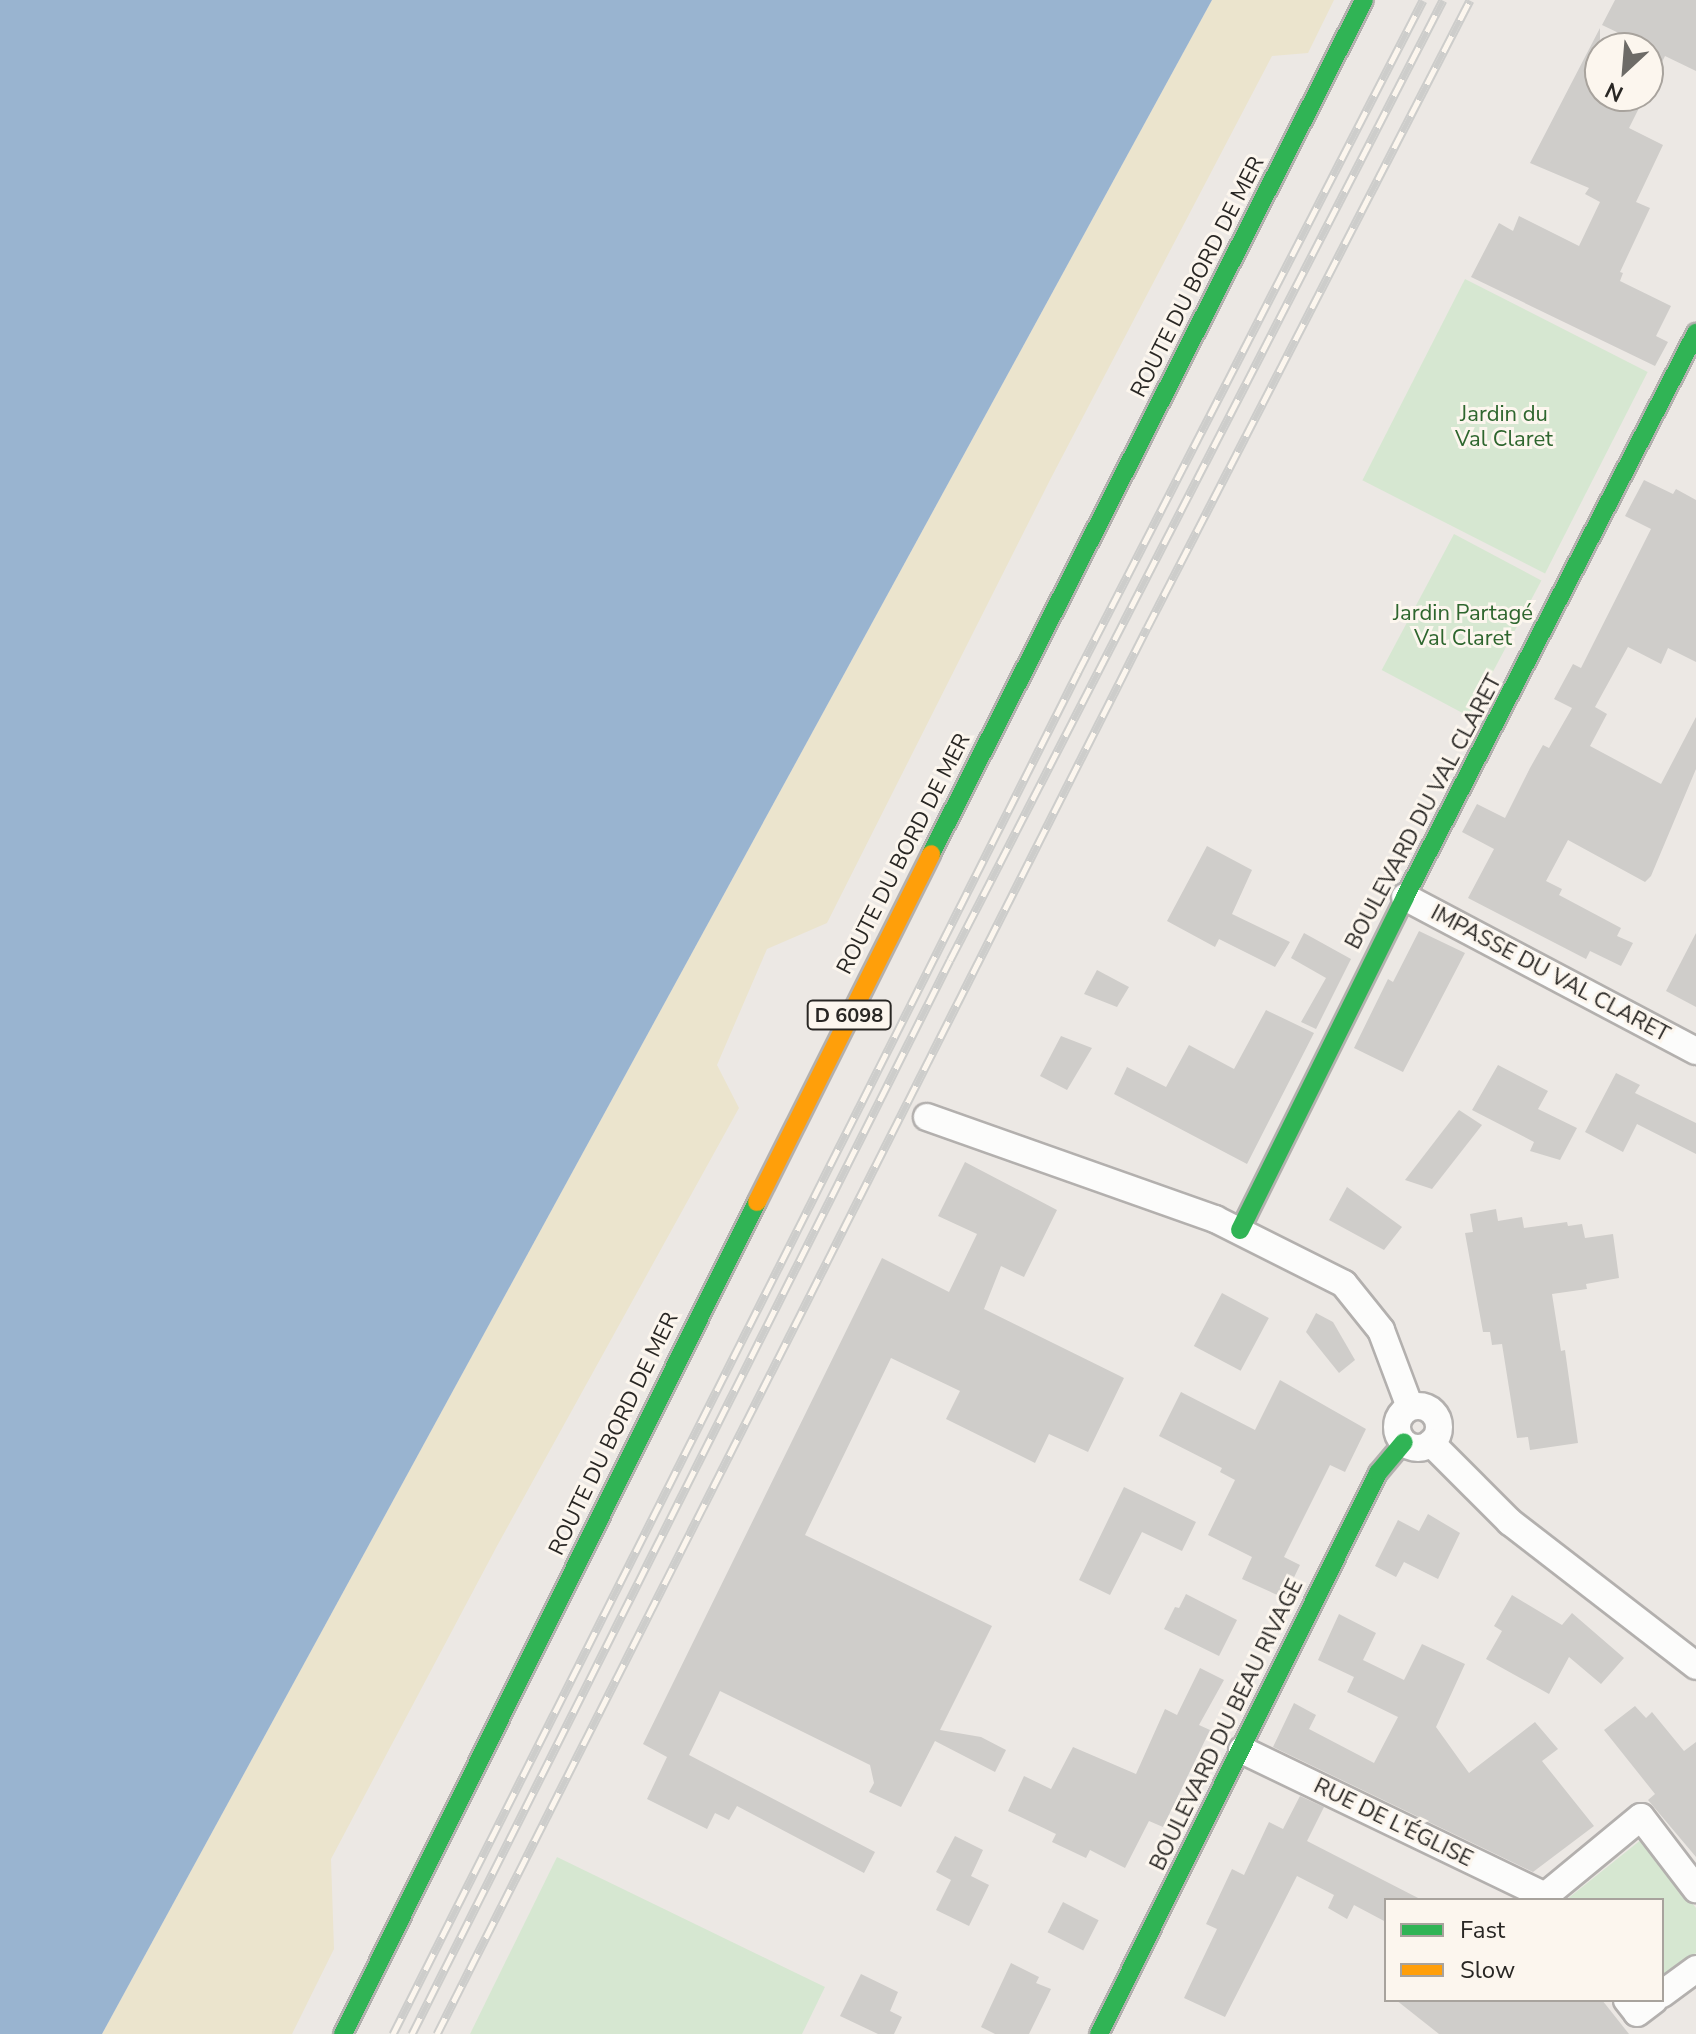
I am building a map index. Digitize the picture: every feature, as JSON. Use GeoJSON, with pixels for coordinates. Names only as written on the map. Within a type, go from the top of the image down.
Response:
{"type":"FeatureCollection","features":[{"type":"Feature","properties":{"kind":"main road","name":"ROUTE DU BORD DE MER"},"geometry":{"type":"LineString","coordinates":[[343,2034],[859,996],[1364,0]]}},
{"type":"Feature","properties":{"kind":"main road","name":"BOULEVARD DU VAL CLARET"},"geometry":{"type":"LineString","coordinates":[[1240,1230],[1405,897],[1696,333]]}},
{"type":"Feature","properties":{"kind":"main road","name":"BOULEVARD DU BEAU RIVAGE"},"geometry":{"type":"LineString","coordinates":[[1099,2034],[1378,1473],[1404,1442]]}},
{"type":"Feature","properties":{"kind":"street","name":"IMPASSE DU VAL CLARET"},"geometry":{"type":"LineString","coordinates":[[1405,897],[1696,1051]]}},
{"type":"Feature","properties":{"kind":"street"},"geometry":{"type":"LineString","coordinates":[[927,1117],[1084,1170],[1240,1230],[1344,1284],[1381,1330],[1410,1407]]}},
{"type":"Feature","properties":{"kind":"street"},"geometry":{"type":"LineString","coordinates":[[1423,1406],[1434,1414],[1439,1426],[1431,1443],[1420,1448],[1404,1442],[1397,1423],[1410,1407],[1423,1406]]}},
{"type":"Feature","properties":{"kind":"street"},"geometry":{"type":"LineString","coordinates":[[1431,1443],[1510,1522],[1696,1666]]}},
{"type":"Feature","properties":{"kind":"street","name":"RUE DE L'ÉGLISE"},"geometry":{"type":"LineString","coordinates":[[1242,1750],[1546,1898]]}},
{"type":"Feature","properties":{"kind":"street"},"geometry":{"type":"LineString","coordinates":[[1546,1898],[1641,1817],[1696,1889]]}},
{"type":"Feature","properties":{"kind":"street"},"geometry":{"type":"LineString","coordinates":[[1664,1993],[1696,1969]]}},
{"type":"Feature","properties":{"kind":"street"},"geometry":{"type":"LineString","coordinates":[[1629,2002],[1637,2013],[1651,2002]]}},
{"type":"Feature","properties":{"kind":"green space","name":"Jardin du Val Claret"},"geometry":{"type":"Polygon","coordinates":[[[1465,279],[1648,372],[1545,573],[1362,480],[1465,279]]]}},
{"type":"Feature","properties":{"kind":"green space","name":"Jardin Partagé Val Claret"},"geometry":{"type":"Polygon","coordinates":[[[1454,534],[1541,580],[1469,716],[1382,670],[1454,534]]]}},
{"type":"Feature","properties":{"kind":"green space"},"geometry":{"type":"Polygon","coordinates":[[[1642,1839],[1696,1908],[1696,1953],[1664,1976],[1664,1898],[1568,1898],[1642,1839]]]}},
{"type":"Feature","properties":{"kind":"green space"},"geometry":{"type":"Polygon","coordinates":[[[557,1857],[825,1987],[802,2034],[470,2034],[557,1857]]]}},
{"type":"Feature","properties":{"kind":"sand"},"geometry":{"type":"Polygon","coordinates":[[[1212,0],[1334,0],[1308,53],[1272,56],[1051,478],[827,923],[767,949],[717,1065],[739,1108],[497,1546],[331,1859],[334,1949],[292,2034],[102,2034],[1212,0]]]}},
{"type":"Feature","properties":{"kind":"water"},"geometry":{"type":"Polygon","coordinates":[[[0,0],[1212,0],[102,2034],[0,2034],[0,0]]]}},
{"type":"Feature","properties":{"kind":"building"},"geometry":{"type":"Polygon","coordinates":[[[1615,0],[1696,0],[1696,71],[1664,58],[1664,32],[1617,32],[1602,25],[1615,0]]]}},
{"type":"Feature","properties":{"kind":"building"},"geometry":{"type":"Polygon","coordinates":[[[1584,59],[1584,112],[1637,112],[1629,128],[1663,145],[1636,202],[1650,208],[1620,272],[1623,273],[1620,281],[1671,306],[1656,336],[1668,342],[1655,366],[1471,277],[1499,223],[1513,231],[1519,216],[1579,246],[1600,202],[1585,194],[1589,188],[1530,163],[1584,59]]]}},
{"type":"Feature","properties":{"kind":"building"},"geometry":{"type":"Polygon","coordinates":[[[1644,480],[1673,494],[1676,489],[1696,500],[1696,662],[1668,648],[1661,664],[1628,647],[1595,707],[1607,714],[1590,746],[1661,784],[1696,717],[1696,769],[1651,876],[1645,882],[1568,840],[1546,881],[1562,889],[1559,895],[1621,928],[1617,936],[1633,943],[1621,966],[1590,951],[1586,959],[1468,898],[1494,849],[1462,832],[1477,804],[1505,818],[1543,745],[1549,748],[1572,708],[1554,699],[1573,664],[1581,668],[1651,529],[1625,516],[1644,480]]]}},
{"type":"Feature","properties":{"kind":"building"},"geometry":{"type":"Polygon","coordinates":[[[1207,846],[1252,870],[1232,914],[1290,942],[1275,967],[1219,939],[1215,947],[1167,921],[1207,846]]]}},
{"type":"Feature","properties":{"kind":"building"},"geometry":{"type":"Polygon","coordinates":[[[1419,931],[1465,953],[1403,1072],[1354,1048],[1388,979],[1393,982],[1419,931]]]}},
{"type":"Feature","properties":{"kind":"building"},"geometry":{"type":"Polygon","coordinates":[[[1304,933],[1351,959],[1316,1029],[1301,1022],[1326,978],[1291,958],[1304,933]]]}},
{"type":"Feature","properties":{"kind":"building"},"geometry":{"type":"Polygon","coordinates":[[[1696,933],[1696,1007],[1666,991],[1696,933]]]}},
{"type":"Feature","properties":{"kind":"building"},"geometry":{"type":"Polygon","coordinates":[[[1097,970],[1129,987],[1117,1007],[1084,994],[1097,970]]]}},
{"type":"Feature","properties":{"kind":"building"},"geometry":{"type":"Polygon","coordinates":[[[1266,1010],[1314,1033],[1247,1164],[1114,1094],[1127,1067],[1166,1087],[1189,1045],[1234,1069],[1266,1010]]]}},
{"type":"Feature","properties":{"kind":"building"},"geometry":{"type":"Polygon","coordinates":[[[1061,1036],[1092,1048],[1067,1090],[1040,1076],[1061,1036]]]}},
{"type":"Feature","properties":{"kind":"building"},"geometry":{"type":"Polygon","coordinates":[[[1498,1065],[1548,1091],[1538,1109],[1577,1128],[1560,1160],[1530,1151],[1534,1142],[1472,1110],[1498,1065]]]}},
{"type":"Feature","properties":{"kind":"building"},"geometry":{"type":"Polygon","coordinates":[[[1616,1073],[1640,1085],[1635,1093],[1696,1123],[1696,1154],[1637,1124],[1623,1152],[1585,1132],[1616,1073]]]}},
{"type":"Feature","properties":{"kind":"building"},"geometry":{"type":"Polygon","coordinates":[[[1459,1110],[1482,1125],[1432,1189],[1405,1180],[1459,1110]]]}},
{"type":"Feature","properties":{"kind":"building"},"geometry":{"type":"Polygon","coordinates":[[[965,1162],[1057,1210],[1024,1277],[1001,1266],[984,1309],[1124,1378],[1088,1452],[1049,1434],[1035,1463],[946,1419],[960,1391],[891,1358],[805,1535],[992,1626],[940,1730],[981,1737],[1006,1750],[995,1772],[935,1741],[901,1807],[869,1792],[874,1783],[870,1765],[720,1691],[689,1755],[875,1852],[864,1873],[737,1806],[729,1820],[715,1813],[707,1829],[647,1799],[667,1757],[643,1744],[882,1258],[949,1292],[977,1234],[938,1216],[965,1162]]]}},
{"type":"Feature","properties":{"kind":"building"},"geometry":{"type":"Polygon","coordinates":[[[1347,1187],[1402,1227],[1384,1250],[1329,1220],[1347,1187]]]}},
{"type":"Feature","properties":{"kind":"building"},"geometry":{"type":"Polygon","coordinates":[[[1496,1209],[1498,1221],[1522,1217],[1524,1228],[1567,1222],[1568,1226],[1582,1224],[1585,1238],[1613,1234],[1619,1278],[1586,1284],[1587,1289],[1552,1294],[1561,1351],[1565,1350],[1578,1443],[1530,1450],[1528,1437],[1517,1438],[1502,1344],[1492,1345],[1490,1332],[1483,1332],[1465,1233],[1473,1232],[1470,1214],[1496,1209]]]}},
{"type":"Feature","properties":{"kind":"building"},"geometry":{"type":"Polygon","coordinates":[[[1222,1293],[1269,1318],[1241,1371],[1194,1346],[1222,1293]]]}},
{"type":"Feature","properties":{"kind":"building"},"geometry":{"type":"Polygon","coordinates":[[[1316,1313],[1333,1322],[1355,1360],[1339,1373],[1306,1332],[1316,1313]]]}},
{"type":"Feature","properties":{"kind":"building"},"geometry":{"type":"Polygon","coordinates":[[[1280,1380],[1366,1429],[1345,1472],[1330,1465],[1284,1557],[1300,1565],[1284,1598],[1242,1579],[1252,1557],[1208,1535],[1235,1480],[1220,1472],[1222,1468],[1159,1436],[1181,1392],[1255,1430],[1280,1380]]]}},
{"type":"Feature","properties":{"kind":"building"},"geometry":{"type":"Polygon","coordinates":[[[1124,1487],[1196,1522],[1182,1551],[1142,1532],[1110,1595],[1079,1580],[1124,1487]]]}},
{"type":"Feature","properties":{"kind":"building"},"geometry":{"type":"Polygon","coordinates":[[[1428,1514],[1460,1533],[1438,1579],[1404,1562],[1396,1577],[1375,1566],[1398,1520],[1419,1531],[1428,1514]]]}},
{"type":"Feature","properties":{"kind":"building"},"geometry":{"type":"Polygon","coordinates":[[[1186,1594],[1237,1620],[1219,1656],[1164,1629],[1186,1594]]]}},
{"type":"Feature","properties":{"kind":"building"},"geometry":{"type":"Polygon","coordinates":[[[1512,1595],[1562,1625],[1572,1613],[1624,1658],[1601,1684],[1569,1657],[1549,1694],[1486,1659],[1502,1631],[1494,1626],[1512,1595]]]}},
{"type":"Feature","properties":{"kind":"building"},"geometry":{"type":"Polygon","coordinates":[[[1339,1614],[1376,1633],[1363,1660],[1404,1680],[1422,1644],[1465,1664],[1436,1727],[1469,1773],[1535,1722],[1558,1749],[1542,1761],[1594,1826],[1533,1872],[1273,1747],[1294,1703],[1316,1715],[1309,1729],[1374,1763],[1398,1717],[1347,1692],[1354,1677],[1318,1660],[1339,1614]]]}},
{"type":"Feature","properties":{"kind":"building"},"geometry":{"type":"Polygon","coordinates":[[[1200,1668],[1224,1680],[1199,1725],[1210,1730],[1163,1827],[1149,1821],[1125,1868],[1090,1850],[1086,1858],[1052,1842],[1056,1834],[1008,1811],[1024,1776],[1051,1789],[1073,1747],[1136,1774],[1165,1709],[1177,1715],[1200,1668]]]}},
{"type":"Feature","properties":{"kind":"building"},"geometry":{"type":"Polygon","coordinates":[[[1635,1706],[1646,1718],[1652,1712],[1684,1751],[1696,1742],[1696,1857],[1648,1800],[1655,1794],[1604,1730],[1635,1706]]]}},
{"type":"Feature","properties":{"kind":"building"},"geometry":{"type":"Polygon","coordinates":[[[1300,1796],[1324,1807],[1307,1841],[1418,1898],[1384,1898],[1384,1921],[1354,1905],[1347,1919],[1328,1908],[1334,1895],[1297,1876],[1225,2017],[1184,1998],[1217,1929],[1206,1924],[1232,1869],[1244,1875],[1269,1822],[1283,1829],[1300,1796]]]}},
{"type":"Feature","properties":{"kind":"building"},"geometry":{"type":"Polygon","coordinates":[[[955,1836],[983,1850],[971,1876],[989,1885],[969,1926],[936,1910],[951,1880],[936,1872],[955,1836]]]}},
{"type":"Feature","properties":{"kind":"building"},"geometry":{"type":"Polygon","coordinates":[[[1063,1902],[1099,1920],[1083,1950],[1048,1932],[1063,1902]]]}},
{"type":"Feature","properties":{"kind":"building"},"geometry":{"type":"Polygon","coordinates":[[[1011,1963],[1039,1977],[1036,1983],[1051,1989],[1029,2034],[995,2034],[981,2027],[1011,1963]]]}},
{"type":"Feature","properties":{"kind":"building"},"geometry":{"type":"Polygon","coordinates":[[[861,1974],[898,1992],[890,2011],[902,2017],[894,2034],[878,2034],[840,2016],[861,1974]]]}},
{"type":"Feature","properties":{"kind":"building"},"geometry":{"type":"Polygon","coordinates":[[[1399,2002],[1604,2002],[1629,2034],[1439,2034],[1399,2002]]]}},
{"type":"Feature","properties":{"kind":"railway"},"geometry":{"type":"LineString","coordinates":[[393,2034],[1078,672],[1423,0]]}},
{"type":"Feature","properties":{"kind":"railway"},"geometry":{"type":"LineString","coordinates":[[412,2034],[950,960],[1443,0]]}},
{"type":"Feature","properties":{"kind":"railway"},"geometry":{"type":"LineString","coordinates":[[437,2034],[1147,628],[1470,0]]}},
{"type":"Feature","properties":{"kind":"traffic: fast"},"geometry":{"type":"LineString","coordinates":[[931,854],[1364,0]]}},
{"type":"Feature","properties":{"kind":"traffic: fast"},"geometry":{"type":"LineString","coordinates":[[1240,1230],[1405,897],[1696,333]]}},
{"type":"Feature","properties":{"kind":"traffic: fast"},"geometry":{"type":"LineString","coordinates":[[343,2034],[757,1202]]}},
{"type":"Feature","properties":{"kind":"traffic: fast"},"geometry":{"type":"LineString","coordinates":[[1099,2034],[1378,1473],[1404,1442]]}},
{"type":"Feature","properties":{"kind":"traffic: slow"},"geometry":{"type":"LineString","coordinates":[[757,1202],[931,854]]}}]}
